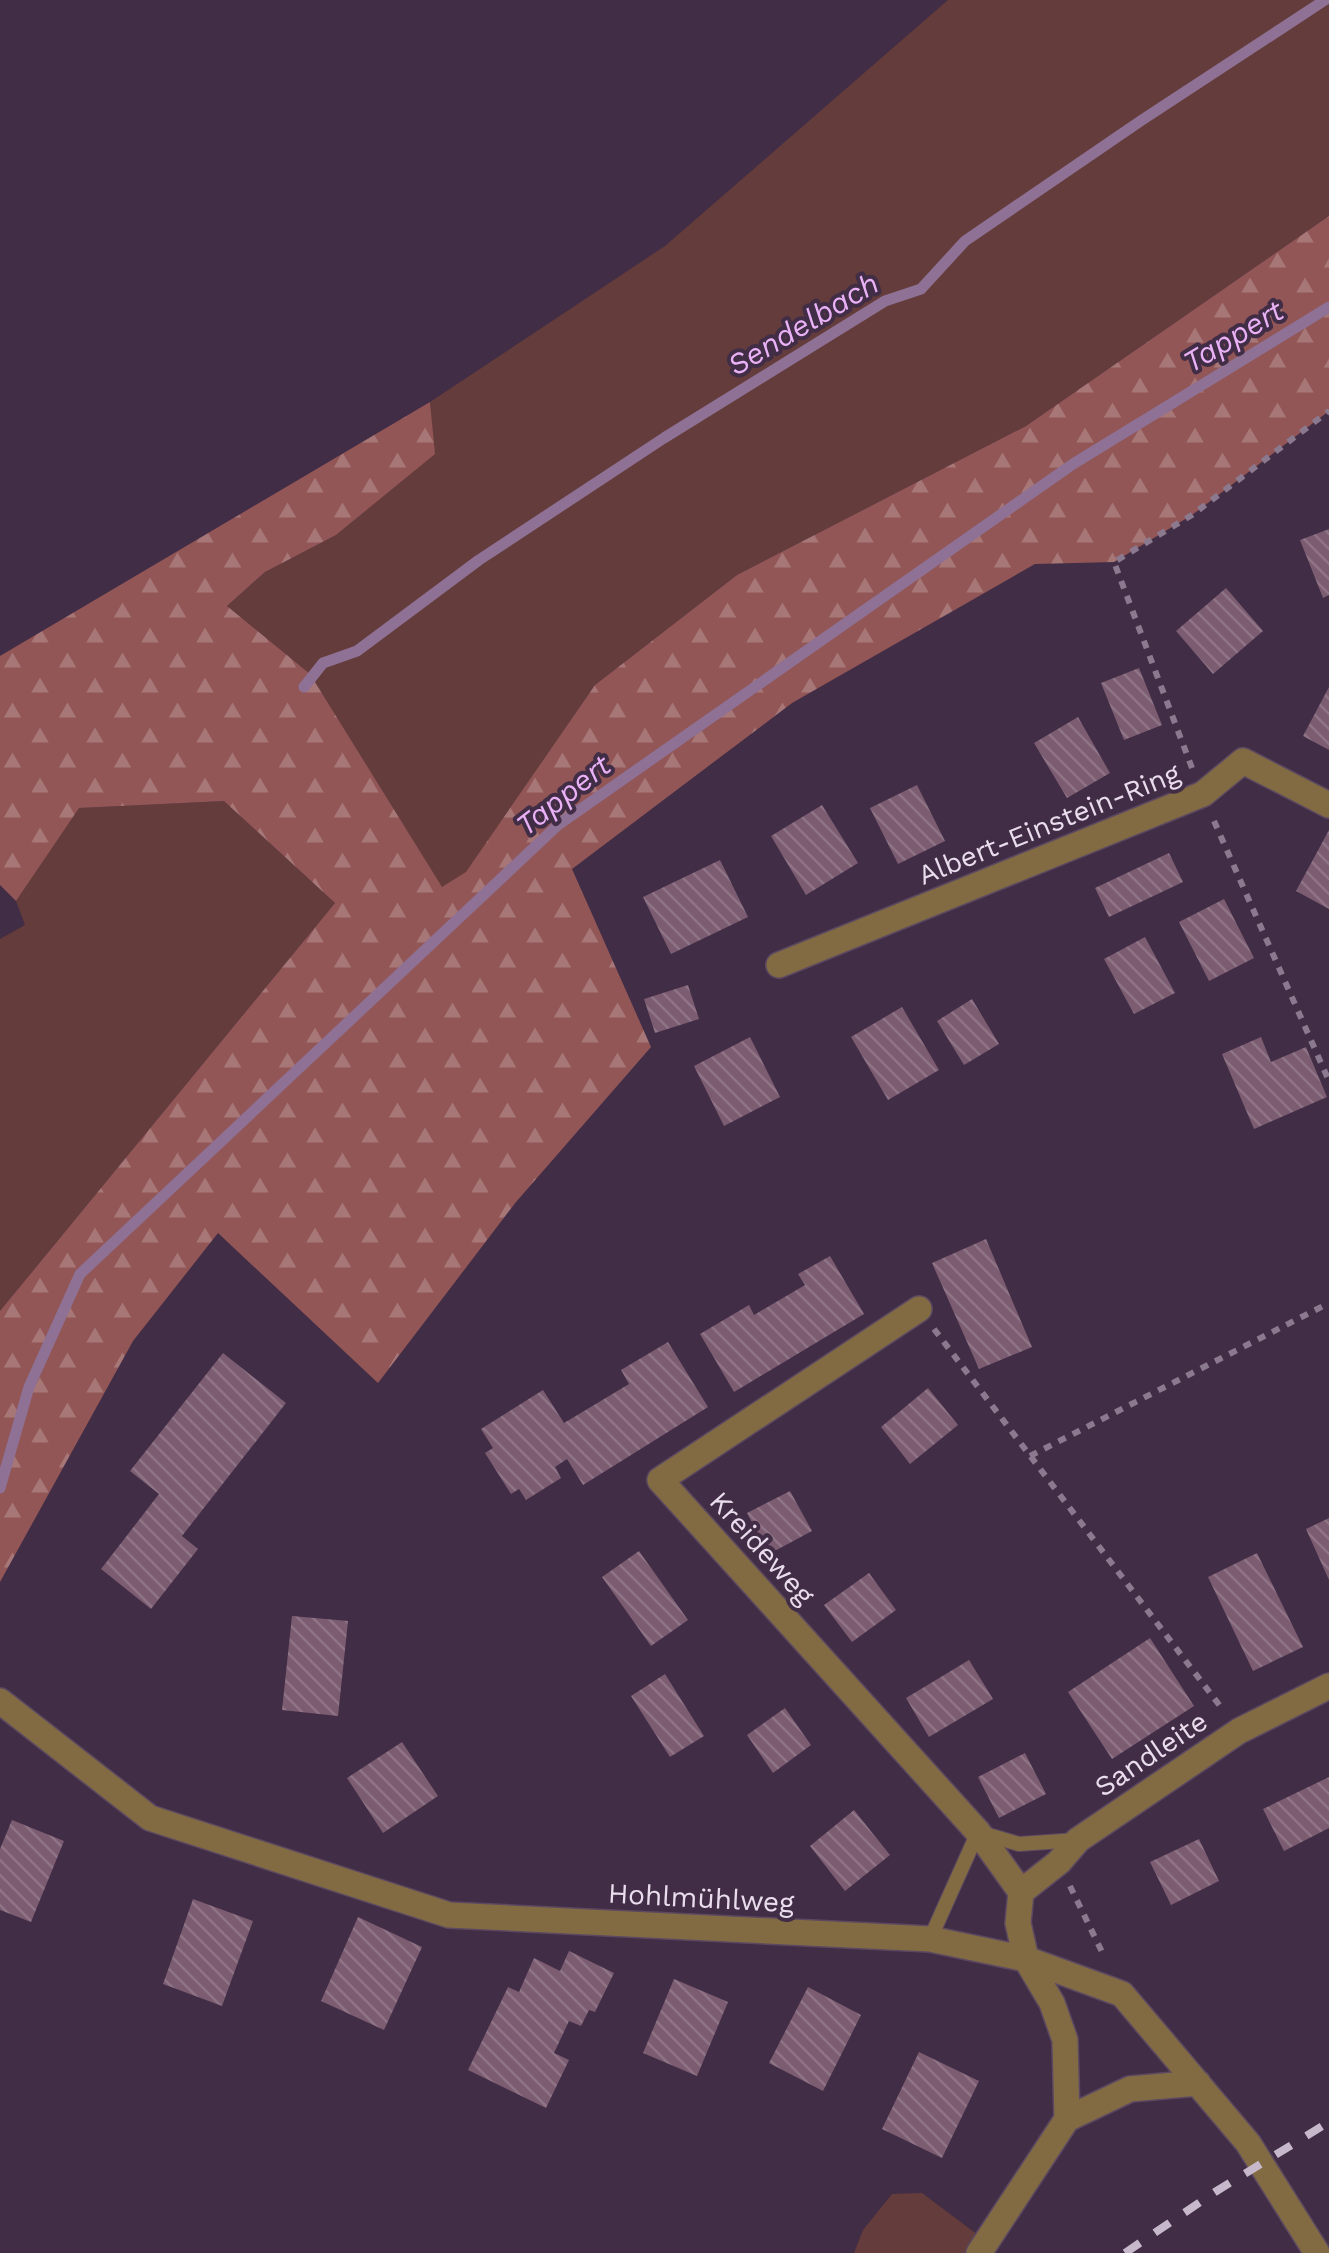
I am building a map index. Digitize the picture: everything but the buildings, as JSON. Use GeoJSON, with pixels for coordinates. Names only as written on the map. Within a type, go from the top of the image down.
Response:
{"type":"FeatureCollection","features":[{"type":"Feature","properties":{"kind":"street","name":"Albert-Einstein-Ring"},"geometry":{"type":"LineString","coordinates":[[779,965],[1202,794],[1243,761],[1329,804]]}},
{"type":"Feature","properties":{"kind":"street","name":"Kreideweg"},"geometry":{"type":"LineString","coordinates":[[919,1309],[660,1480],[978,1832],[1022,1892]]}},
{"type":"Feature","properties":{"kind":"street","name":"Sandleite"},"geometry":{"type":"LineString","coordinates":[[1022,1892],[1059,1862],[1078,1840],[1239,1731],[1329,1686]]}},
{"type":"Feature","properties":{"kind":"street","name":"Hohlmühlweg"},"geometry":{"type":"LineString","coordinates":[[0,1701],[150,1818],[449,1915],[930,1939],[1026,1959],[1122,1994],[1248,2143],[1317,2253]]}},
{"type":"Feature","properties":{"kind":"street"},"geometry":{"type":"LineString","coordinates":[[1022,1892],[1018,1924],[1026,1959],[1052,2003],[1066,2040],[1067,2119]]}},
{"type":"Feature","properties":{"kind":"street"},"geometry":{"type":"LineString","coordinates":[[978,2253],[1067,2119],[1130,2089],[1198,2083]]}},
{"type":"Feature","properties":{"kind":"lane"},"geometry":{"type":"LineString","coordinates":[[930,1939],[978,1832],[1019,1844],[1078,1840]]}},
{"type":"Feature","properties":{"kind":"path"},"geometry":{"type":"LineString","coordinates":[[1329,411],[1192,515],[1114,562],[1202,794],[1329,1081]]}},
{"type":"Feature","properties":{"kind":"path"},"geometry":{"type":"LineString","coordinates":[[1030,1456],[1329,1303]]}},
{"type":"Feature","properties":{"kind":"path"},"geometry":{"type":"LineString","coordinates":[[919,1309],[1239,1731]]}},
{"type":"Feature","properties":{"kind":"path"},"geometry":{"type":"LineString","coordinates":[[1059,1862],[1122,1994]]}},
{"type":"Feature","properties":{"kind":"shaded area"},"geometry":{"type":"Polygon","coordinates":[[[948,0],[1329,0],[1329,216],[1026,426],[737,575],[595,685],[466,873],[442,888],[310,674],[227,606],[265,572],[336,535],[434,454],[430,402],[665,246],[948,0]]]}},
{"type":"Feature","properties":{"kind":"shaded area"},"geometry":{"type":"Polygon","coordinates":[[[224,801],[335,903],[0,1311],[0,939],[25,925],[16,901],[78,808],[224,801]]]}},
{"type":"Feature","properties":{"kind":"shaded area"},"geometry":{"type":"Polygon","coordinates":[[[922,2193],[978,2235],[968,2253],[854,2253],[863,2230],[892,2194],[922,2193]]]}},
{"type":"Feature","properties":{"kind":"green space"},"geometry":{"type":"Polygon","coordinates":[[[1329,216],[1329,411],[1192,515],[1114,562],[1035,564],[792,703],[572,869],[651,1047],[516,1202],[378,1383],[218,1233],[133,1341],[0,1582],[0,1311],[335,903],[224,801],[79,808],[16,901],[0,885],[0,656],[430,402],[435,454],[336,535],[265,572],[227,606],[310,674],[442,887],[466,872],[595,685],[737,575],[1026,426],[1329,216]]]}},
{"type":"Feature","properties":{"kind":"waterway","name":"Sendelbach"},"geometry":{"type":"LineString","coordinates":[[304,687],[323,663],[357,651],[479,560],[664,438],[885,301],[921,289],[965,241],[1325,0]]}},
{"type":"Feature","properties":{"kind":"waterway","name":"Tappert"},"geometry":{"type":"LineString","coordinates":[[0,1488],[29,1387],[80,1274],[558,825],[1073,464],[1329,307]]}},
{"type":"Feature","properties":{"kind":"railway"},"geometry":{"type":"LineString","coordinates":[[1125,2253],[1329,2122]]}}]}
